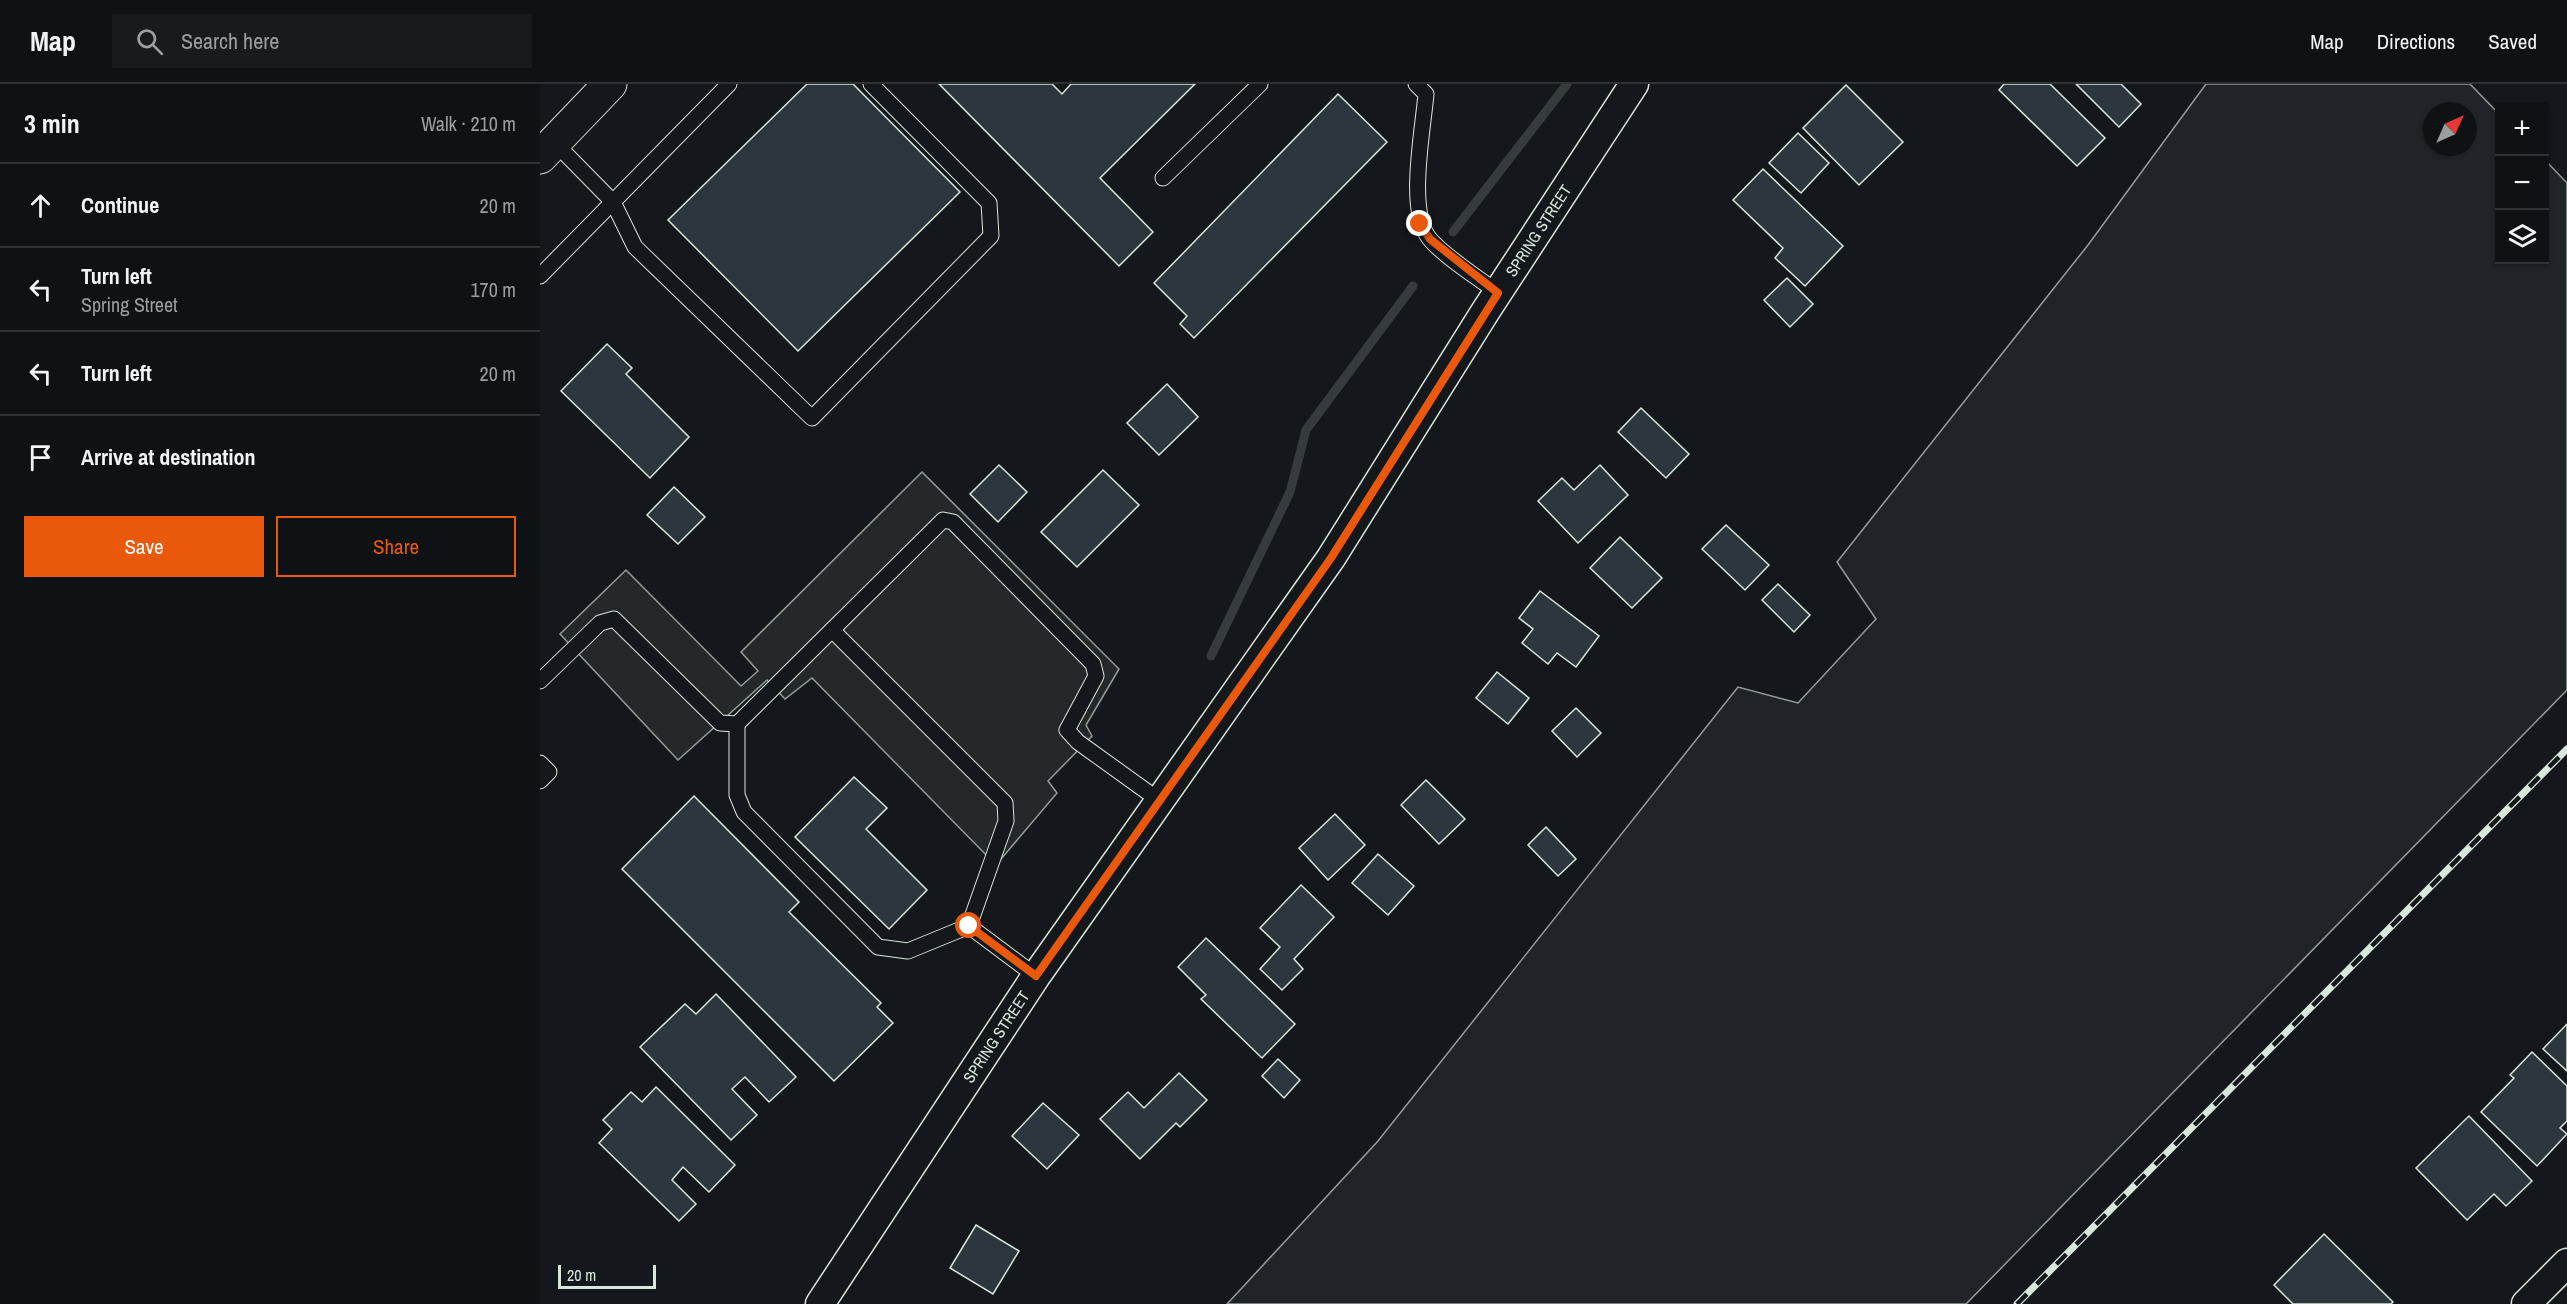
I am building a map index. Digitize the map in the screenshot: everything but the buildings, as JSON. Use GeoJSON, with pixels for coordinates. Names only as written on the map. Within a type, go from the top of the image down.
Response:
{"type":"FeatureCollection","features":[{"type":"Feature","properties":{"kind":"highway"},"geometry":{"type":"LineString","coordinates":[[547,150],[610,84]]}},
{"type":"Feature","properties":{"kind":"street","name":"SPRING STREET"},"geometry":{"type":"LineString","coordinates":[[820,1304],[1036,976],[1331,558],[1498,293],[1634,84]]}},
{"type":"Feature","properties":{"kind":"street"},"geometry":{"type":"LineString","coordinates":[[2526,1304],[2567,1263]]}},
{"type":"Feature","properties":{"kind":"lane"},"geometry":{"type":"LineString","coordinates":[[540,276],[729,84]]}},
{"type":"Feature","properties":{"kind":"lane"},"geometry":{"type":"LineString","coordinates":[[547,150],[613,202],[635,247],[812,418],[991,236],[989,203],[871,84]]}},
{"type":"Feature","properties":{"kind":"lane"},"geometry":{"type":"LineString","coordinates":[[1163,178],[1260,84]]}},
{"type":"Feature","properties":{"kind":"lane"},"geometry":{"type":"LineString","coordinates":[[1416,84],[1426,94],[1417,205],[1420,224],[1430,239],[1498,293]]}},
{"type":"Feature","properties":{"kind":"lane"},"geometry":{"type":"LineString","coordinates":[[832,630],[1005,803],[1006,821],[969,926],[908,951],[878,947],[744,813],[737,795],[737,724],[943,520],[953,522],[1093,664],[1096,676],[1067,730],[1077,742],[1160,801]]}},
{"type":"Feature","properties":{"kind":"lane"},"geometry":{"type":"LineString","coordinates":[[540,681],[600,622],[614,619],[720,723],[737,724]]}},
{"type":"Feature","properties":{"kind":"lane"},"geometry":{"type":"LineString","coordinates":[[540,763],[549,772],[540,781]]}},
{"type":"Feature","properties":{"kind":"lane"},"geometry":{"type":"LineString","coordinates":[[969,926],[1036,976]]}},
{"type":"Feature","properties":{"kind":"shaded area"},"geometry":{"type":"Polygon","coordinates":[[[2206,84],[2470,84],[2495,110],[2495,264],[2549,264],[2549,164],[2567,183],[2567,690],[1966,1304],[1227,1304],[1378,1141],[1738,687],[1798,703],[1876,619],[1837,562],[2088,245],[2206,84]]]}},
{"type":"Feature","properties":{"kind":"shaded area"},"geometry":{"type":"Polygon","coordinates":[[[922,472],[1119,669],[1086,725],[1092,736],[1048,781],[1057,793],[996,865],[812,678],[785,699],[767,680],[678,760],[560,634],[626,570],[741,686],[758,671],[741,652],[922,472]]]}},
{"type":"Feature","properties":{"kind":"waterway"},"geometry":{"type":"LineString","coordinates":[[1453,232],[1567,84]]}},
{"type":"Feature","properties":{"kind":"waterway"},"geometry":{"type":"LineString","coordinates":[[1211,656],[1290,492],[1306,430],[1413,286]]}},
{"type":"Feature","properties":{"kind":"railway"},"geometry":{"type":"LineString","coordinates":[[2017,1304],[2567,749]]}},
{"type":"Feature","properties":{"kind":"route"},"geometry":{"type":"LineString","coordinates":[[969,926],[1036,976],[1331,558],[1498,293],[1430,239],[1420,224]]}}]}
